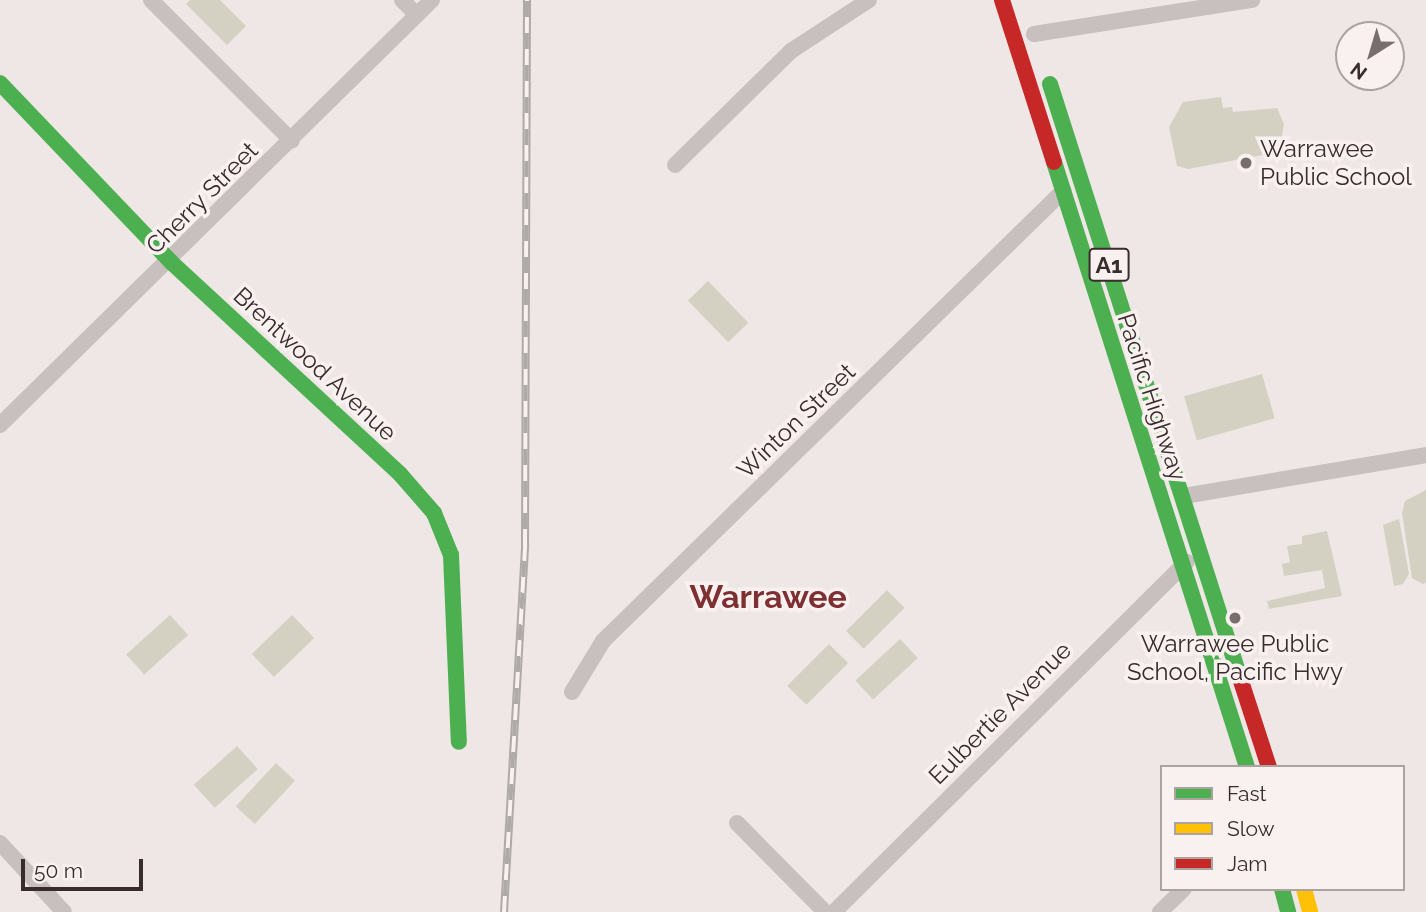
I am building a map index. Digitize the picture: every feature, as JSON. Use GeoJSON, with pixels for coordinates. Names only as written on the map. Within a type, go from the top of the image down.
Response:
{"type":"FeatureCollection","features":[{"type":"Feature","properties":{"kind":"main road","name":"Pacific Highway"},"geometry":{"type":"LineString","coordinates":[[1002,0],[1246,765]]}},
{"type":"Feature","properties":{"kind":"main road"},"geometry":{"type":"LineString","coordinates":[[1027,11],[1037,40]]}},
{"type":"Feature","properties":{"kind":"main road","name":"Pacific Highway"},"geometry":{"type":"LineString","coordinates":[[1047,74],[1204,555],[1268,765]]}},
{"type":"Feature","properties":{"kind":"main road","name":"Brentwood Avenue"},"geometry":{"type":"LineString","coordinates":[[0,83],[171,262],[400,474],[433,513],[451,555],[459,742]]}},
{"type":"Feature","properties":{"kind":"main road"},"geometry":{"type":"LineString","coordinates":[[1283,891],[1288,912]]}},
{"type":"Feature","properties":{"kind":"main road"},"geometry":{"type":"LineString","coordinates":[[1305,891],[1311,912]]}},
{"type":"Feature","properties":{"kind":"street"},"geometry":{"type":"LineString","coordinates":[[151,0],[292,141]]}},
{"type":"Feature","properties":{"kind":"street"},"geometry":{"type":"LineString","coordinates":[[402,0],[417,15]]}},
{"type":"Feature","properties":{"kind":"street","name":"Cherry Street"},"geometry":{"type":"LineString","coordinates":[[0,425],[171,262],[432,0]]}},
{"type":"Feature","properties":{"kind":"street"},"geometry":{"type":"LineString","coordinates":[[675,165],[791,51],[870,0]]}},
{"type":"Feature","properties":{"kind":"street"},"geometry":{"type":"LineString","coordinates":[[1037,40],[1252,0]]}},
{"type":"Feature","properties":{"kind":"street","name":"Winton Street"},"geometry":{"type":"LineString","coordinates":[[572,692],[603,640],[1063,191]]}},
{"type":"Feature","properties":{"kind":"street"},"geometry":{"type":"LineString","coordinates":[[1184,496],[1426,455]]}},
{"type":"Feature","properties":{"kind":"street","name":"Eulbertie Avenue"},"geometry":{"type":"LineString","coordinates":[[834,912],[1182,564],[1204,555]]}},
{"type":"Feature","properties":{"kind":"street"},"geometry":{"type":"LineString","coordinates":[[737,823],[825,912]]}},
{"type":"Feature","properties":{"kind":"street"},"geometry":{"type":"LineString","coordinates":[[0,843],[58,910]]}},
{"type":"Feature","properties":{"kind":"street"},"geometry":{"type":"LineString","coordinates":[[1160,912],[1182,891]]}},
{"type":"Feature","properties":{"kind":"shaded area"},"geometry":{"type":"Polygon","coordinates":[[[190,0],[220,0],[246,26],[227,45],[186,4],[190,0]]]}},
{"type":"Feature","properties":{"kind":"shaded area"},"geometry":{"type":"Polygon","coordinates":[[[1221,97],[1223,108],[1232,107],[1233,112],[1277,108],[1284,124],[1279,152],[1188,169],[1177,166],[1169,127],[1183,102],[1221,97]]]}},
{"type":"Feature","properties":{"kind":"shaded area"},"geometry":{"type":"Polygon","coordinates":[[[708,281],[748,323],[728,342],[688,300],[708,281]]]}},
{"type":"Feature","properties":{"kind":"shaded area"},"geometry":{"type":"Polygon","coordinates":[[[1262,374],[1275,418],[1197,441],[1184,396],[1262,374]]]}},
{"type":"Feature","properties":{"kind":"shaded area"},"geometry":{"type":"Polygon","coordinates":[[[1426,490],[1426,583],[1423,584],[1412,578],[1402,513],[1405,501],[1426,490]]]}},
{"type":"Feature","properties":{"kind":"shaded area"},"geometry":{"type":"Polygon","coordinates":[[[1399,519],[1409,574],[1403,584],[1394,586],[1383,525],[1399,519]]]}},
{"type":"Feature","properties":{"kind":"shaded area"},"geometry":{"type":"Polygon","coordinates":[[[1327,531],[1342,596],[1269,609],[1267,601],[1325,588],[1322,570],[1284,576],[1282,564],[1290,562],[1287,546],[1302,544],[1302,536],[1327,531]]]}},
{"type":"Feature","properties":{"kind":"shaded area"},"geometry":{"type":"Polygon","coordinates":[[[887,590],[905,608],[864,649],[846,631],[887,590]]]}},
{"type":"Feature","properties":{"kind":"shaded area"},"geometry":{"type":"Polygon","coordinates":[[[170,615],[188,635],[144,675],[126,654],[170,615]]]}},
{"type":"Feature","properties":{"kind":"shaded area"},"geometry":{"type":"Polygon","coordinates":[[[292,615],[314,638],[274,677],[252,654],[292,615]]]}},
{"type":"Feature","properties":{"kind":"shaded area"},"geometry":{"type":"Polygon","coordinates":[[[900,639],[918,658],[873,700],[855,681],[900,639]]]}},
{"type":"Feature","properties":{"kind":"shaded area"},"geometry":{"type":"Polygon","coordinates":[[[829,644],[848,663],[806,705],[787,686],[829,644]]]}},
{"type":"Feature","properties":{"kind":"shaded area"},"geometry":{"type":"Polygon","coordinates":[[[237,746],[258,769],[215,808],[194,785],[237,746]]]}},
{"type":"Feature","properties":{"kind":"shaded area"},"geometry":{"type":"Polygon","coordinates":[[[276,763],[295,781],[255,824],[236,806],[276,763]]]}},
{"type":"Feature","properties":{"kind":"railway"},"geometry":{"type":"LineString","coordinates":[[504,912],[525,545],[527,0]]}},
{"type":"Feature","properties":{"kind":"traffic: fast"},"geometry":{"type":"LineString","coordinates":[[0,83],[171,262],[400,474],[434,513],[451,555],[459,742]]}},
{"type":"Feature","properties":{"kind":"traffic: fast"},"geometry":{"type":"LineString","coordinates":[[1050,84],[1240,678]]}},
{"type":"Feature","properties":{"kind":"traffic: fast"},"geometry":{"type":"LineString","coordinates":[[1054,162],[1246,765]]}},
{"type":"Feature","properties":{"kind":"traffic: fast"},"geometry":{"type":"LineString","coordinates":[[1283,891],[1288,912]]}},
{"type":"Feature","properties":{"kind":"traffic: slow"},"geometry":{"type":"LineString","coordinates":[[1305,891],[1310,912]]}},
{"type":"Feature","properties":{"kind":"traffic: jam"},"geometry":{"type":"LineString","coordinates":[[1002,0],[1054,162]]}},
{"type":"Feature","properties":{"kind":"traffic: jam"},"geometry":{"type":"LineString","coordinates":[[1240,678],[1268,765]]}},
{"type":"Feature","properties":{"kind":"place","name":"Warrawee Public School"},"geometry":{"type":"Point","coordinates":[1246,163]}},
{"type":"Feature","properties":{"kind":"place","name":"Warrawee Public School, Pacific Hwy"},"geometry":{"type":"Point","coordinates":[1235,618]}},
{"type":"Feature","properties":{"kind":"district","name":"Warrawee"},"geometry":{"type":"Point","coordinates":[768,597]}}]}
